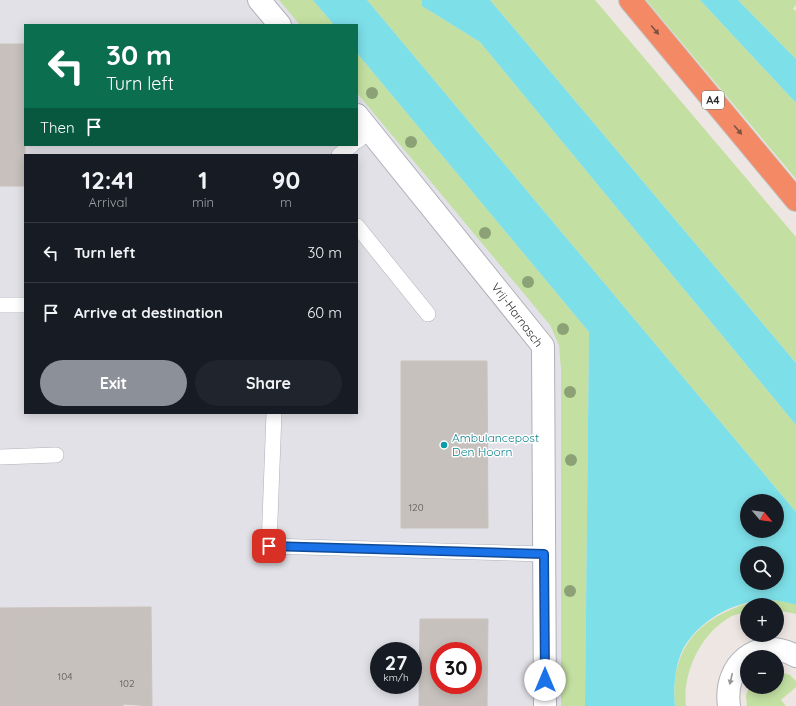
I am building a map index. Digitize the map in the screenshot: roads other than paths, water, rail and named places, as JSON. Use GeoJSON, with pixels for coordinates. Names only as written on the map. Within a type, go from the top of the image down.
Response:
{"type":"FeatureCollection","features":[{"type":"Feature","properties":{"kind":"highway","name":"A4"},"geometry":{"type":"LineString","coordinates":[[630,0],[796,200]]}},
{"type":"Feature","properties":{"kind":"street"},"geometry":{"type":"LineString","coordinates":[[259,0],[279,24]]}},
{"type":"Feature","properties":{"kind":"street","name":"Vrij-Harnasch"},"geometry":{"type":"LineString","coordinates":[[361,129],[543,346],[545,706]]}},
{"type":"Feature","properties":{"kind":"street"},"geometry":{"type":"LineString","coordinates":[[729,706],[727,694],[732,672],[745,657],[768,648],[785,650],[796,656]]}},
{"type":"Feature","properties":{"kind":"lane"},"geometry":{"type":"LineString","coordinates":[[340,154],[351,146]]}},
{"type":"Feature","properties":{"kind":"lane"},"geometry":{"type":"LineString","coordinates":[[358,227],[428,314]]}},
{"type":"Feature","properties":{"kind":"lane"},"geometry":{"type":"LineString","coordinates":[[0,305],[24,305]]}},
{"type":"Feature","properties":{"kind":"lane"},"geometry":{"type":"LineString","coordinates":[[274,414],[269,546],[544,554]]}},
{"type":"Feature","properties":{"kind":"lane"},"geometry":{"type":"LineString","coordinates":[[0,456],[56,455]]}},
{"type":"Feature","properties":{"kind":"water"},"geometry":{"type":"Polygon","coordinates":[[[313,0],[367,0],[781,494],[740,494],[740,538],[784,538],[784,498],[796,512],[796,605],[784,602],[784,598],[740,598],[740,606],[717,615],[704,624],[692,636],[680,655],[675,677],[675,706],[585,706],[589,332],[358,54],[358,24],[333,24],[313,0]]]}},
{"type":"Feature","properties":{"kind":"water"},"geometry":{"type":"Polygon","coordinates":[[[422,0],[490,0],[796,363],[796,425],[480,42],[422,6],[422,0]]]}},
{"type":"Feature","properties":{"kind":"water"},"geometry":{"type":"Polygon","coordinates":[[[700,0],[738,0],[796,59],[796,103],[700,0]]]}},
{"type":"Feature","properties":{"kind":"place","name":"Ambulancepost Den Hoorn"},"geometry":{"type":"Point","coordinates":[444,445]}}]}
